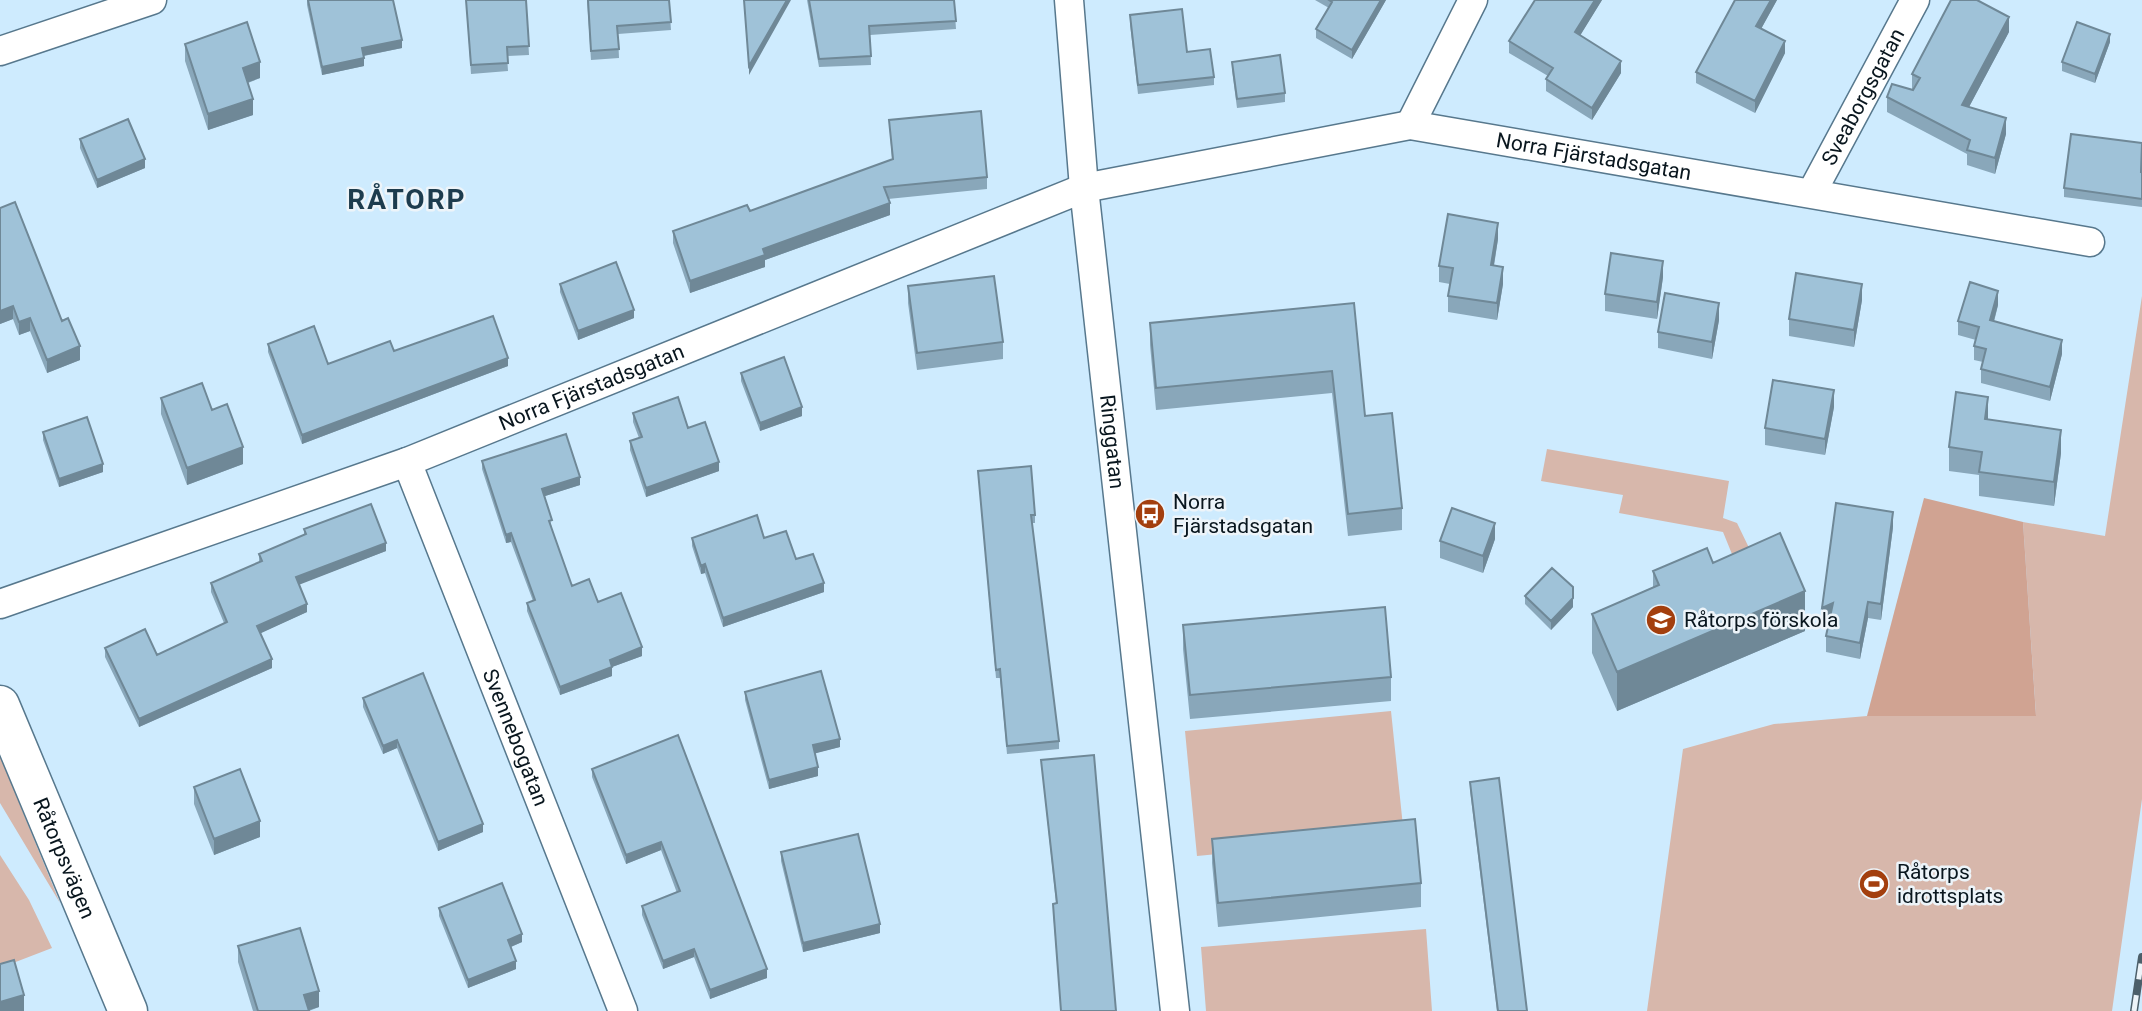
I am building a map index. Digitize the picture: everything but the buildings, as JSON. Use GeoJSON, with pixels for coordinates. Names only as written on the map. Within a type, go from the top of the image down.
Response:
{"type":"FeatureCollection","features":[{"type":"Feature","properties":{"kind":"street"},"geometry":{"type":"LineString","coordinates":[[0,51],[152,0]]}},
{"type":"Feature","properties":{"kind":"street","name":"Ringgatan"},"geometry":{"type":"LineString","coordinates":[[1069,0],[1084,188],[1175,1011]]}},
{"type":"Feature","properties":{"kind":"street"},"geometry":{"type":"LineString","coordinates":[[1410,125],[1473,0]]}},
{"type":"Feature","properties":{"kind":"street","name":"Sveaborgsgatan"},"geometry":{"type":"LineString","coordinates":[[1812,192],[1915,0]]}},
{"type":"Feature","properties":{"kind":"street","name":"Norra Fjärstadsgatan"},"geometry":{"type":"LineString","coordinates":[[0,604],[407,462],[1084,188],[1410,125],[1812,192],[2090,242]]}},
{"type":"Feature","properties":{"kind":"street","name":"Svennebogatan"},"geometry":{"type":"LineString","coordinates":[[407,462],[624,1011]]}},
{"type":"Feature","properties":{"kind":"street","name":"Råtorpsvägen"},"geometry":{"type":"LineString","coordinates":[[0,705],[128,1011]]}},
{"type":"Feature","properties":{"kind":"shaded area","name":"Råtorps idrottsplats"},"geometry":{"type":"Polygon","coordinates":[[[2142,296],[2142,799],[2112,1011],[1647,1011],[1683,749],[1774,724],[1867,716],[2036,715],[2023,522],[2105,536],[2142,296]]]}},
{"type":"Feature","properties":{"kind":"shaded area"},"geometry":{"type":"Polygon","coordinates":[[[1547,449],[1729,481],[1723,518],[1737,523],[1752,554],[1734,559],[1723,532],[1619,513],[1623,495],[1541,481],[1547,449]]]}},
{"type":"Feature","properties":{"kind":"shaded area"},"geometry":{"type":"Polygon","coordinates":[[[1924,498],[2023,522],[2036,716],[1867,716],[1924,498]]]}},
{"type":"Feature","properties":{"kind":"shaded area"},"geometry":{"type":"Polygon","coordinates":[[[1391,711],[1404,836],[1197,856],[1185,731],[1391,711]]]}},
{"type":"Feature","properties":{"kind":"shaded area"},"geometry":{"type":"Polygon","coordinates":[[[0,756],[60,903],[0,803],[0,756]]]}},
{"type":"Feature","properties":{"kind":"shaded area"},"geometry":{"type":"Polygon","coordinates":[[[0,855],[29,900],[52,948],[0,968],[0,855]]]}},
{"type":"Feature","properties":{"kind":"shaded area"},"geometry":{"type":"Polygon","coordinates":[[[1426,929],[1432,1011],[1206,1011],[1201,947],[1426,929]]]}},
{"type":"Feature","properties":{"kind":"railway"},"geometry":{"type":"LineString","coordinates":[[2134,1011],[2142,957]]}},
{"type":"Feature","properties":{"kind":"place","name":"Norra Fjärstadsgatan"},"geometry":{"type":"Point","coordinates":[1150,514]}},
{"type":"Feature","properties":{"kind":"place","name":"Råtorps förskola"},"geometry":{"type":"Point","coordinates":[1661,620]}},
{"type":"Feature","properties":{"kind":"place","name":"Råtorps idrottsplats"},"geometry":{"type":"Point","coordinates":[1874,884]}},
{"type":"Feature","properties":{"kind":"district","name":"RÅTORP"},"geometry":{"type":"Point","coordinates":[407,199]}}]}
